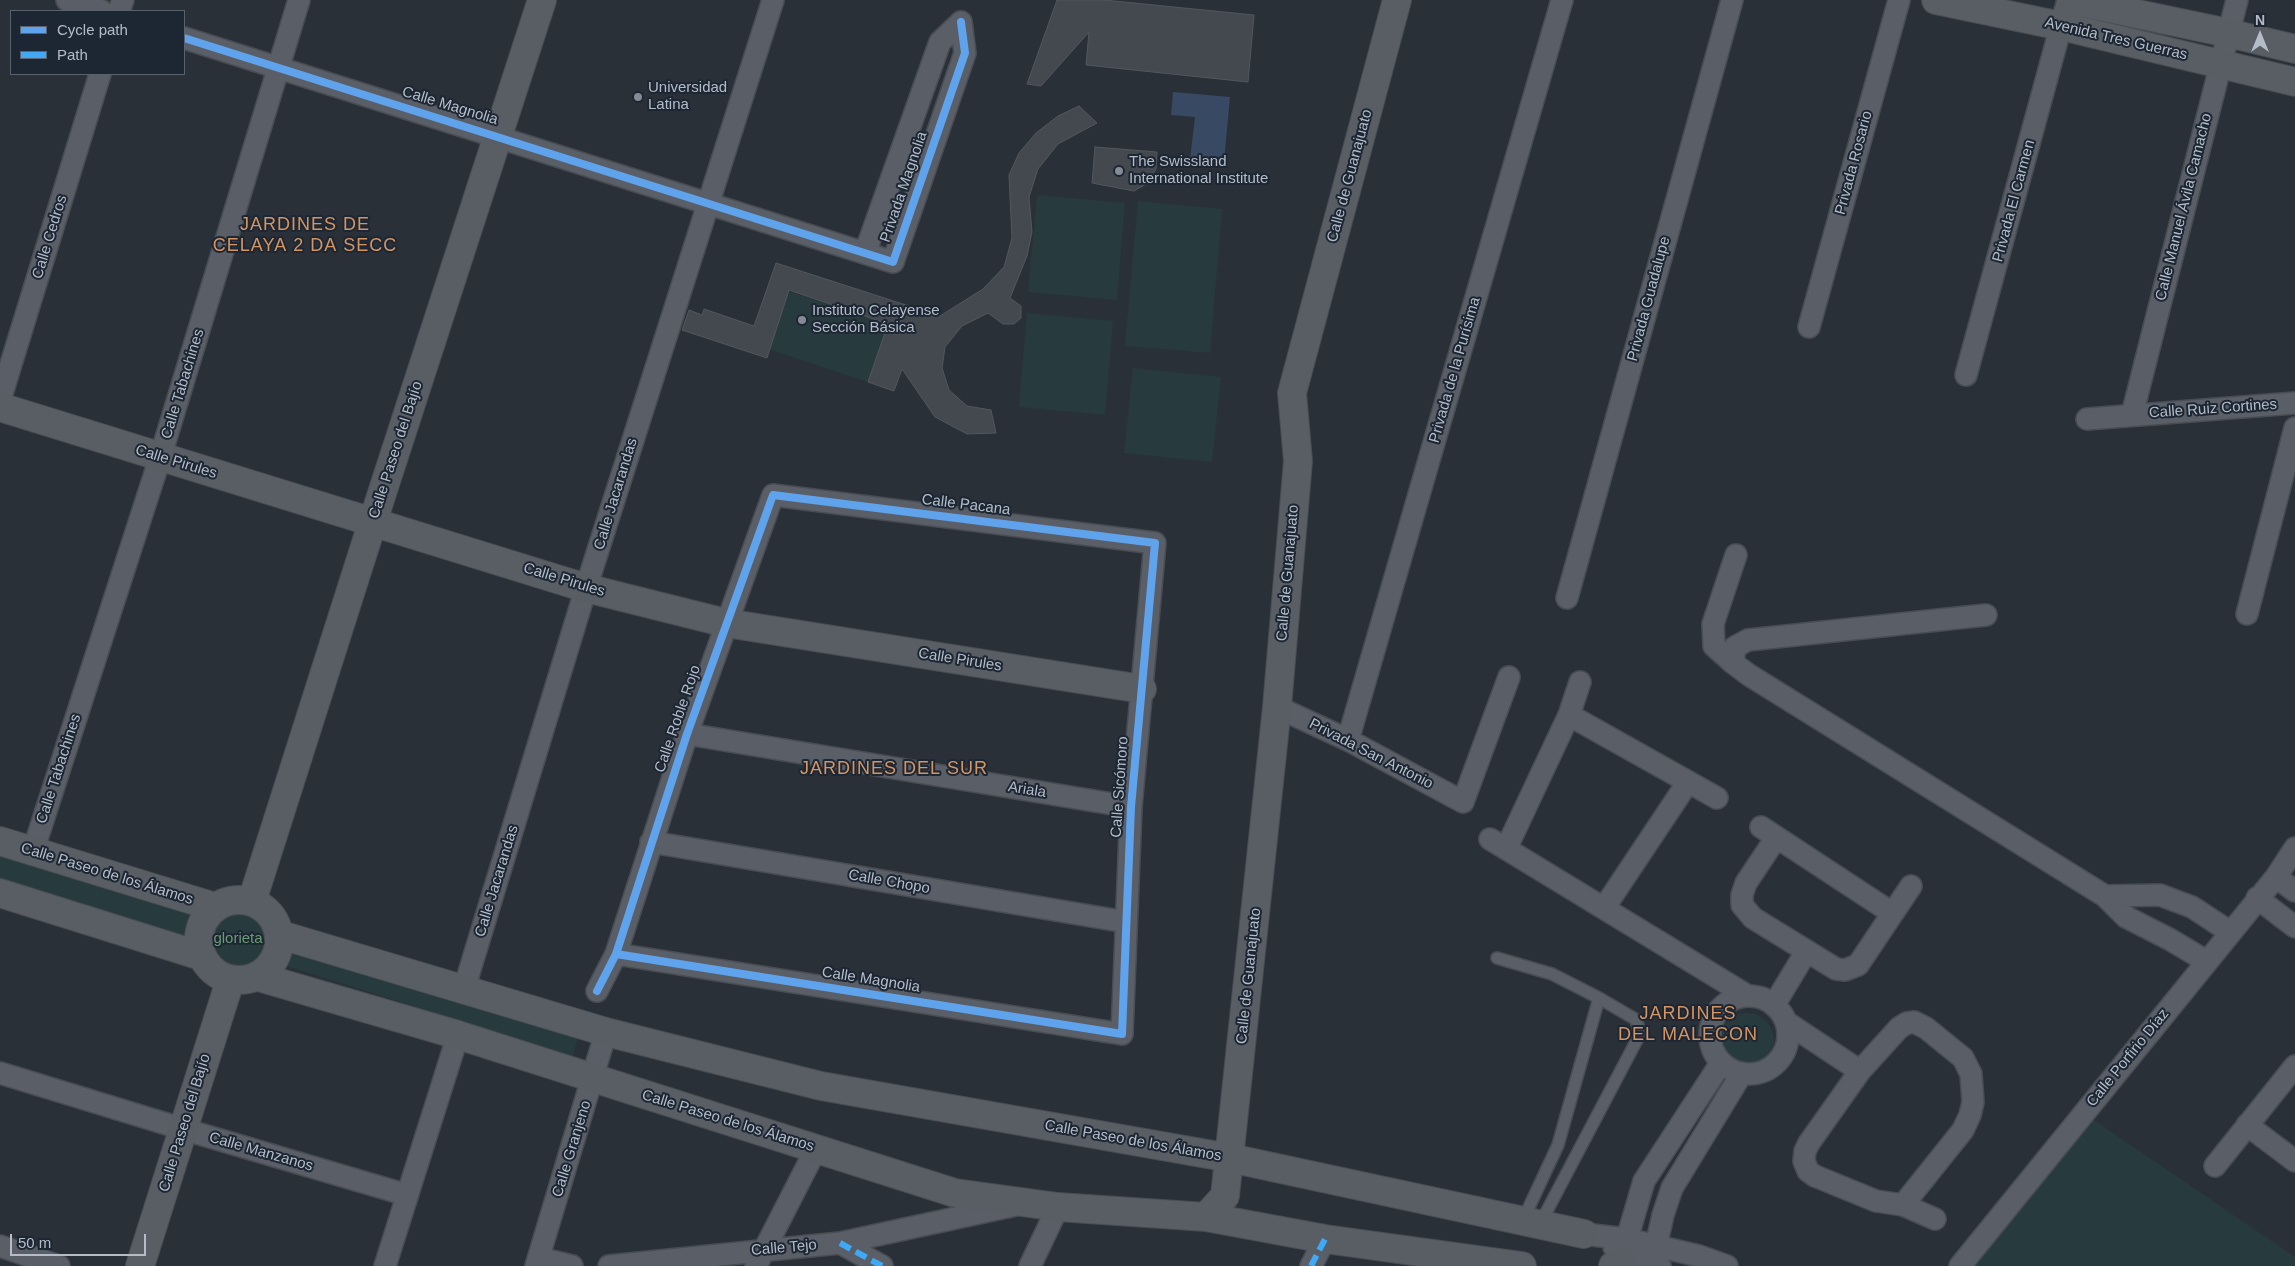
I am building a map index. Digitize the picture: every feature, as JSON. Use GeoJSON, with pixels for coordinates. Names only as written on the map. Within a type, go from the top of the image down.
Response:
{"type":"FeatureCollection","features":[{"type":"Feature","properties":{"kind":"main road","name":"Calle Paseo del Bajío"},"geometry":{"type":"LineString","coordinates":[[252,901],[542,0]]}},
{"type":"Feature","properties":{"kind":"main road","name":"Calle de Guanajuato"},"geometry":{"type":"LineString","coordinates":[[1230,1158],[1277,707],[1298,461],[1292,393],[1396,0]]}},
{"type":"Feature","properties":{"kind":"main road","name":"Avenida Tres Guerras"},"geometry":{"type":"LineString","coordinates":[[1936,0],[2061,26],[2295,82]]}},
{"type":"Feature","properties":{"kind":"main road","name":"Avenida Tres Guerras"},"geometry":{"type":"LineString","coordinates":[[2069,0],[2295,49]]}},
{"type":"Feature","properties":{"kind":"main road","name":"Calle Pirules"},"geometry":{"type":"LineString","coordinates":[[0,407],[160,458],[373,521],[586,588],[726,623],[1142,689]]}},
{"type":"Feature","properties":{"kind":"main road","name":"Calle Paseo de los Álamos"},"geometry":{"type":"LineString","coordinates":[[0,841],[215,907]]}},
{"type":"Feature","properties":{"kind":"main road"},"geometry":{"type":"LineString","coordinates":[[1,896],[201,956]]}},
{"type":"Feature","properties":{"kind":"main road"},"geometry":{"type":"LineString","coordinates":[[233,899],[252,901],[271,914],[281,935],[277,959],[259,977],[230,980],[212,972],[201,956],[198,938],[203,921],[215,907],[233,899]]}},
{"type":"Feature","properties":{"kind":"main road","name":"Calle Paseo de los Álamos"},"geometry":{"type":"LineString","coordinates":[[281,935],[606,1032],[821,1086],[1230,1158],[1584,1234]]}},
{"type":"Feature","properties":{"kind":"main road","name":"Calle Paseo de los Álamos"},"geometry":{"type":"LineString","coordinates":[[259,977],[458,1035],[955,1193],[1058,1207],[1206,1217],[1325,1240],[1522,1266]]}},
{"type":"Feature","properties":{"kind":"main road","name":"Calle Paseo del Bajío"},"geometry":{"type":"LineString","coordinates":[[140,1266],[230,980]]}},
{"type":"Feature","properties":{"kind":"main road","name":"Calle Paseo de los Álamos"},"geometry":{"type":"LineString","coordinates":[[1206,1217],[1225,1196],[1230,1158]]}},
{"type":"Feature","properties":{"kind":"street"},"geometry":{"type":"LineString","coordinates":[[67,0],[99,10]]}},
{"type":"Feature","properties":{"kind":"street","name":"Calle Tabachines"},"geometry":{"type":"LineString","coordinates":[[33,851],[160,458],[280,69],[299,0]]}},
{"type":"Feature","properties":{"kind":"street","name":"Calle Jacarandas"},"geometry":{"type":"LineString","coordinates":[[464,989],[586,588],[773,0]]}},
{"type":"Feature","properties":{"kind":"street","name":"Privada de la Purísima"},"geometry":{"type":"LineString","coordinates":[[1348,740],[1562,0]]}},
{"type":"Feature","properties":{"kind":"street","name":"Privada Guadalupe"},"geometry":{"type":"LineString","coordinates":[[1567,598],[1732,0]]}},
{"type":"Feature","properties":{"kind":"street","name":"Privada Rosario"},"geometry":{"type":"LineString","coordinates":[[1809,327],[1899,0]]}},
{"type":"Feature","properties":{"kind":"street","name":"Privada El Carmen"},"geometry":{"type":"LineString","coordinates":[[1966,375],[2069,0]]}},
{"type":"Feature","properties":{"kind":"street","name":"Calle Manuel Ávila Camacho"},"geometry":{"type":"LineString","coordinates":[[2132,415],[2237,0]]}},
{"type":"Feature","properties":{"kind":"street","name":"Privada Magnolia"},"geometry":{"type":"LineString","coordinates":[[707,203],[892,262],[965,52],[961,22],[940,42],[865,253]]}},
{"type":"Feature","properties":{"kind":"street","name":"Calle Magnolia"},"geometry":{"type":"LineString","coordinates":[[185,38],[707,203]]}},
{"type":"Feature","properties":{"kind":"street","name":"Calle Cedros"},"geometry":{"type":"LineString","coordinates":[[0,400],[100,75]]}},
{"type":"Feature","properties":{"kind":"street"},"geometry":{"type":"LineString","coordinates":[[905,139],[933,146]]}},
{"type":"Feature","properties":{"kind":"street","name":"Calle Ruiz Cortines"},"geometry":{"type":"LineString","coordinates":[[2087,419],[2295,403]]}},
{"type":"Feature","properties":{"kind":"street"},"geometry":{"type":"LineString","coordinates":[[2247,614],[2295,428]]}},
{"type":"Feature","properties":{"kind":"street","name":"Calle Pacana"},"geometry":{"type":"LineString","coordinates":[[773,495],[1155,543]]}},
{"type":"Feature","properties":{"kind":"street","name":"Calle Roble Rojo"},"geometry":{"type":"LineString","coordinates":[[597,991],[616,954],[687,734],[773,495]]}},
{"type":"Feature","properties":{"kind":"street","name":"Calle Sicómoro"},"geometry":{"type":"LineString","coordinates":[[1122,1034],[1131,806],[1155,543]]}},
{"type":"Feature","properties":{"kind":"street"},"geometry":{"type":"LineString","coordinates":[[1736,554],[1713,624],[1714,646],[1733,663],[1757,680],[2105,896],[2126,917],[2171,940],[2206,961]]}},
{"type":"Feature","properties":{"kind":"street"},"geometry":{"type":"LineString","coordinates":[[1733,663],[1735,647],[1748,640],[1986,614]]}},
{"type":"Feature","properties":{"kind":"street","name":"Privada San Antonio"},"geometry":{"type":"LineString","coordinates":[[1277,707],[1348,740],[1464,802],[1509,677]]}},
{"type":"Feature","properties":{"kind":"street"},"geometry":{"type":"LineString","coordinates":[[1580,682],[1569,715],[1498,844],[1748,996]]}},
{"type":"Feature","properties":{"kind":"street"},"geometry":{"type":"LineString","coordinates":[[1569,715],[1716,798]]}},
{"type":"Feature","properties":{"kind":"street","name":"Ariala"},"geometry":{"type":"LineString","coordinates":[[687,734],[1131,806]]}},
{"type":"Feature","properties":{"kind":"street"},"geometry":{"type":"LineString","coordinates":[[1604,908],[1688,782]]}},
{"type":"Feature","properties":{"kind":"street"},"geometry":{"type":"LineString","coordinates":[[1892,913],[1768,832],[1742,896],[1742,906],[1753,918],[1836,969],[1852,969],[1863,959],[1911,886]]}},
{"type":"Feature","properties":{"kind":"street","name":"Calle Chopo"},"geometry":{"type":"LineString","coordinates":[[651,842],[1126,922]]}},
{"type":"Feature","properties":{"kind":"street","name":"Calle Porfirio Díaz"},"geometry":{"type":"LineString","coordinates":[[1960,1266],[2276,876],[2295,848]]}},
{"type":"Feature","properties":{"kind":"street"},"geometry":{"type":"LineString","coordinates":[[2276,876],[2295,892]]}},
{"type":"Feature","properties":{"kind":"street"},"geometry":{"type":"LineString","coordinates":[[2105,896],[2160,896],[2192,907],[2230,932]]}},
{"type":"Feature","properties":{"kind":"street"},"geometry":{"type":"LineString","coordinates":[[2257,898],[2295,928]]}},
{"type":"Feature","properties":{"kind":"street"},"geometry":{"type":"LineString","coordinates":[[1778,1060],[1785,1048],[1788,1035],[1780,1014],[1806,952]]}},
{"type":"Feature","properties":{"kind":"street","name":"Calle Magnolia"},"geometry":{"type":"LineString","coordinates":[[616,954],[1122,1034]]}},
{"type":"Feature","properties":{"kind":"street"},"geometry":{"type":"LineString","coordinates":[[1718,978],[1724,1005]]}},
{"type":"Feature","properties":{"kind":"street"},"geometry":{"type":"LineString","coordinates":[[1817,1042],[1778,1060],[1762,1071],[1742,1073],[1721,1062],[1714,1052],[1710,1039],[1711,1026],[1715,1014],[1735,998],[1748,996],[1762,998],[1817,1042],[1860,1071]]}},
{"type":"Feature","properties":{"kind":"street"},"geometry":{"type":"LineString","coordinates":[[1903,1205],[1963,1130],[1970,1115],[1973,1102],[1971,1074],[1963,1058],[1926,1028],[1914,1022],[1907,1023],[1899,1028],[1860,1071],[1809,1143],[1805,1150],[1804,1161],[1808,1171],[1815,1176],[1876,1201],[1903,1205],[1935,1219]]}},
{"type":"Feature","properties":{"kind":"street","name":"Calle Granjeno"},"geometry":{"type":"LineString","coordinates":[[538,1262],[594,1079],[606,1032]]}},
{"type":"Feature","properties":{"kind":"street"},"geometry":{"type":"LineString","coordinates":[[385,1266],[458,1035]]}},
{"type":"Feature","properties":{"kind":"street"},"geometry":{"type":"LineString","coordinates":[[1622,1258],[1644,1181],[1721,1062]]}},
{"type":"Feature","properties":{"kind":"street"},"geometry":{"type":"LineString","coordinates":[[2215,1166],[2295,1066]]}},
{"type":"Feature","properties":{"kind":"street","name":"Calle Manzanos"},"geometry":{"type":"LineString","coordinates":[[0,1073],[183,1130],[407,1195]]}},
{"type":"Feature","properties":{"kind":"street"},"geometry":{"type":"LineString","coordinates":[[1658,1256],[1663,1215],[1672,1188],[1742,1073]]}},
{"type":"Feature","properties":{"kind":"street"},"geometry":{"type":"LineString","coordinates":[[2247,1125],[2295,1160]]}},
{"type":"Feature","properties":{"kind":"street"},"geometry":{"type":"LineString","coordinates":[[760,1258],[816,1149]]}},
{"type":"Feature","properties":{"kind":"street","name":"Calle Tejo"},"geometry":{"type":"LineString","coordinates":[[609,1266],[760,1258],[840,1243],[1025,1203]]}},
{"type":"Feature","properties":{"kind":"street"},"geometry":{"type":"LineString","coordinates":[[1030,1266],[1058,1207]]}},
{"type":"Feature","properties":{"kind":"street","name":"Calle Paseo de los Álamos"},"geometry":{"type":"LineString","coordinates":[[1584,1234],[1622,1258],[1699,1256],[1727,1266]]}},
{"type":"Feature","properties":{"kind":"street","name":"Calle Paseo de los Álamos"},"geometry":{"type":"LineString","coordinates":[[1584,1234],[1658,1256]]}},
{"type":"Feature","properties":{"kind":"street"},"geometry":{"type":"LineString","coordinates":[[1311,1266],[1325,1240]]}},
{"type":"Feature","properties":{"kind":"street"},"geometry":{"type":"LineString","coordinates":[[840,1243],[882,1266]]}},
{"type":"Feature","properties":{"kind":"street"},"geometry":{"type":"LineString","coordinates":[[0,1246],[58,1266]]}},
{"type":"Feature","properties":{"kind":"street"},"geometry":{"type":"LineString","coordinates":[[538,1262],[572,1266]]}},
{"type":"Feature","properties":{"kind":"lane"},"geometry":{"type":"LineString","coordinates":[[1497,958],[1552,974],[1599,998],[1635,1019],[1639,1032],[1638,1038],[1578,1153],[1532,1222]]}},
{"type":"Feature","properties":{"kind":"lane"},"geometry":{"type":"LineString","coordinates":[[1532,1222],[1558,1144],[1599,998]]}},
{"type":"Feature","properties":{"kind":"lane"},"geometry":{"type":"LineString","coordinates":[[1558,1144],[1578,1153]]}},
{"type":"Feature","properties":{"kind":"green space"},"geometry":{"type":"Polygon","coordinates":[[[1037,195],[1125,203],[1117,300],[1028,292],[1037,195]]]}},
{"type":"Feature","properties":{"kind":"green space"},"geometry":{"type":"Polygon","coordinates":[[[1138,201],[1222,209],[1210,353],[1125,346],[1138,201]]]}},
{"type":"Feature","properties":{"kind":"green space"},"geometry":{"type":"Polygon","coordinates":[[[788,291],[888,324],[868,382],[769,349],[788,291]]]}},
{"type":"Feature","properties":{"kind":"green space"},"geometry":{"type":"Polygon","coordinates":[[[1027,313],[1113,321],[1105,415],[1019,407],[1027,313]]]}},
{"type":"Feature","properties":{"kind":"green space"},"geometry":{"type":"Polygon","coordinates":[[[1133,368],[1221,377],[1212,462],[1124,453],[1133,368]]]}},
{"type":"Feature","properties":{"kind":"green space"},"geometry":{"type":"Polygon","coordinates":[[[0,848],[194,908],[186,937],[0,879],[0,848]]]}},
{"type":"Feature","properties":{"kind":"green space","name":"glorieta"},"geometry":{"type":"Polygon","coordinates":[[[248,910],[262,922],[267,939],[262,955],[244,968],[228,968],[217,961],[209,944],[215,921],[230,911],[248,910]]]}},
{"type":"Feature","properties":{"kind":"green space"},"geometry":{"type":"Polygon","coordinates":[[[288,945],[578,1036],[573,1056],[283,965],[288,957],[288,945]]]}},
{"type":"Feature","properties":{"kind":"green space"},"geometry":{"type":"Polygon","coordinates":[[[1747,1013],[1757,1015],[1766,1021],[1772,1030],[1774,1040],[1772,1050],[1766,1059],[1757,1065],[1747,1067],[1737,1065],[1728,1059],[1722,1050],[1720,1040],[1722,1030],[1728,1021],[1737,1015],[1747,1013]]]}},
{"type":"Feature","properties":{"kind":"green space"},"geometry":{"type":"Polygon","coordinates":[[[2085,1114],[2295,1257],[2295,1266],[1959,1266],[2085,1114]]]}},
{"type":"Feature","properties":{"kind":"water"},"geometry":{"type":"Polygon","coordinates":[[[1173,92],[1230,97],[1224,162],[1190,159],[1195,117],[1171,115],[1173,92]]]}},
{"type":"Feature","properties":{"kind":"building"},"geometry":{"type":"Polygon","coordinates":[[[1057,0],[1104,0],[1254,15],[1248,82],[1086,65],[1089,32],[1041,86],[1027,84],[1057,0]]]}},
{"type":"Feature","properties":{"kind":"building"},"geometry":{"type":"Polygon","coordinates":[[[1079,106],[1097,123],[1058,144],[1038,169],[1029,197],[1032,232],[1027,256],[1010,298],[1021,306],[1021,318],[1014,324],[1003,324],[988,313],[962,326],[945,347],[942,368],[949,390],[967,406],[991,410],[996,433],[967,434],[935,417],[902,369],[894,391],[868,382],[888,324],[789,290],[767,358],[682,330],[689,310],[702,315],[704,309],[754,326],[776,263],[940,316],[983,289],[1004,267],[1012,238],[1009,175],[1019,153],[1036,133],[1058,116],[1079,106]]]}},
{"type":"Feature","properties":{"kind":"building"},"geometry":{"type":"Polygon","coordinates":[[[1095,147],[1157,152],[1156,169],[1148,183],[1134,191],[1092,183],[1095,147]]]}},
{"type":"Feature","properties":{"kind":"marked path"},"geometry":{"type":"LineString","coordinates":[[1311,1266],[1325,1239]]}},
{"type":"Feature","properties":{"kind":"marked path"},"geometry":{"type":"LineString","coordinates":[[840,1243],[882,1266]]}},
{"type":"Feature","properties":{"kind":"cycle path"},"geometry":{"type":"LineString","coordinates":[[185,38],[893,262],[965,53],[961,22]]}},
{"type":"Feature","properties":{"kind":"cycle path"},"geometry":{"type":"LineString","coordinates":[[597,991],[616,954],[687,734],[773,495],[1155,543],[1131,807],[1122,1034],[616,954]]}},
{"type":"Feature","properties":{"kind":"place","name":"Universidad Latina"},"geometry":{"type":"Point","coordinates":[638,97]}},
{"type":"Feature","properties":{"kind":"place","name":"The Swissland International Institute"},"geometry":{"type":"Point","coordinates":[1119,171]}},
{"type":"Feature","properties":{"kind":"place","name":"Instituto Celayense Sección Básica"},"geometry":{"type":"Point","coordinates":[802,320]}},
{"type":"Feature","properties":{"kind":"district","name":"JARDINES DE CELAYA 2 DA SECC"},"geometry":{"type":"Point","coordinates":[305,235]}},
{"type":"Feature","properties":{"kind":"district","name":"JARDINES DEL SUR"},"geometry":{"type":"Point","coordinates":[894,769]}},
{"type":"Feature","properties":{"kind":"district","name":"JARDINES DEL MALECON"},"geometry":{"type":"Point","coordinates":[1688,1024]}}]}
